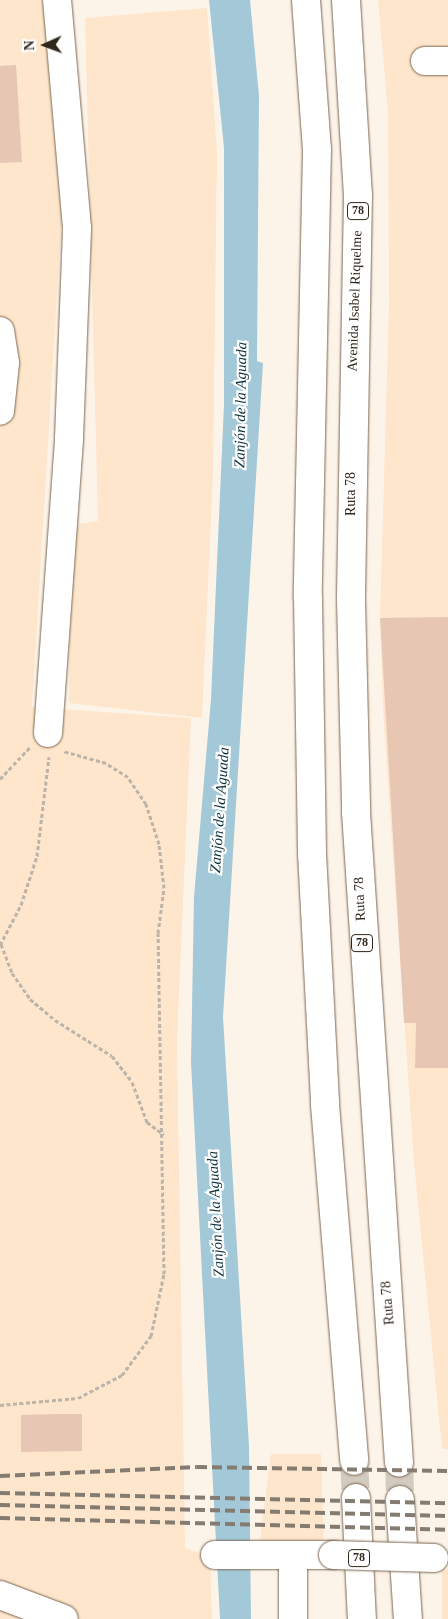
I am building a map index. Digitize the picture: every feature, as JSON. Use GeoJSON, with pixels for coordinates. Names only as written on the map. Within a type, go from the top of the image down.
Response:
{"type":"FeatureCollection","features":[{"type":"Feature","properties":{"kind":"main road"},"geometry":{"type":"LineString","coordinates":[[48,733],[69,438],[77,228],[56,0]]}},
{"type":"Feature","properties":{"kind":"main road"},"geometry":{"type":"LineString","coordinates":[[306,0],[317,150],[308,727],[313,882],[354,1461]]}},
{"type":"Feature","properties":{"kind":"main road","name":"Avenida Isabel Riquelme"},"geometry":{"type":"LineString","coordinates":[[346,0],[358,195],[352,423]]}},
{"type":"Feature","properties":{"kind":"main road"},"geometry":{"type":"LineString","coordinates":[[0,331],[5,363],[0,411]]}},
{"type":"Feature","properties":{"kind":"main road","name":"Ruta 78"},"geometry":{"type":"LineString","coordinates":[[352,423],[352,698],[360,907],[399,1463]]}},
{"type":"Feature","properties":{"kind":"main road","name":"78"},"geometry":{"type":"LineString","coordinates":[[356,1498],[362,1619]]}},
{"type":"Feature","properties":{"kind":"main road"},"geometry":{"type":"LineString","coordinates":[[400,1500],[408,1619]]}},
{"type":"Feature","properties":{"kind":"main road"},"geometry":{"type":"LineString","coordinates":[[215,1555],[333,1555],[441,1558]]}},
{"type":"Feature","properties":{"kind":"main road"},"geometry":{"type":"LineString","coordinates":[[293,1555],[294,1619]]}},
{"type":"Feature","properties":{"kind":"main road"},"geometry":{"type":"LineString","coordinates":[[0,1595],[64,1619]]}},
{"type":"Feature","properties":{"kind":"path"},"geometry":{"type":"LineString","coordinates":[[0,779],[10,763],[48,733]]}},
{"type":"Feature","properties":{"kind":"path"},"geometry":{"type":"LineString","coordinates":[[48,733],[47,795],[37,856],[21,905],[0,944],[12,973],[30,999],[55,1020],[112,1056],[132,1082],[147,1122],[164,1135]]}},
{"type":"Feature","properties":{"kind":"path"},"geometry":{"type":"LineString","coordinates":[[0,1405],[61,1401],[94,1392],[122,1375],[144,1350],[163,1290],[164,1135],[158,933],[164,888],[153,822],[128,777],[106,763],[70,756],[48,733]]}},
{"type":"Feature","properties":{"kind":"shaded area"},"geometry":{"type":"Polygon","coordinates":[[[0,0],[50,0],[62,213],[32,707],[191,718],[177,1041],[185,1548],[210,1556],[212,1619],[0,1619],[0,0]]]}},
{"type":"Feature","properties":{"kind":"shaded area"},"geometry":{"type":"Polygon","coordinates":[[[378,0],[448,0],[448,1449],[442,1449],[414,1163],[383,709],[380,618],[389,303],[388,113],[378,0]]]}},
{"type":"Feature","properties":{"kind":"shaded area"},"geometry":{"type":"Polygon","coordinates":[[[207,8],[217,153],[213,475],[202,718],[69,703],[71,525],[98,521],[85,18],[207,8]]]}},
{"type":"Feature","properties":{"kind":"shaded area"},"geometry":{"type":"Polygon","coordinates":[[[271,1454],[321,1454],[324,1543],[260,1540],[271,1454]]]}},
{"type":"Feature","properties":{"kind":"shaded area"},"geometry":{"type":"Polygon","coordinates":[[[442,1569],[448,1569],[448,1619],[442,1619],[442,1569]]]}},
{"type":"Feature","properties":{"kind":"water","name":"Zanjón de la Aguada"},"geometry":{"type":"Polygon","coordinates":[[[209,0],[250,0],[259,96],[257,361],[263,363],[223,1017],[249,1446],[251,1619],[220,1619],[191,1063],[194,897],[211,699],[224,404],[224,148],[209,0]]]}},
{"type":"Feature","properties":{"kind":"building"},"geometry":{"type":"Polygon","coordinates":[[[16,65],[22,162],[0,163],[0,66],[16,65]]]}},
{"type":"Feature","properties":{"kind":"building"},"geometry":{"type":"Polygon","coordinates":[[[448,617],[448,1068],[415,1068],[416,1023],[404,1023],[380,618],[448,617]]]}},
{"type":"Feature","properties":{"kind":"building"},"geometry":{"type":"Polygon","coordinates":[[[82,1414],[82,1451],[21,1452],[21,1415],[82,1414]]]}},
{"type":"Feature","properties":{"kind":"tunnel"},"geometry":{"type":"LineString","coordinates":[[354,1461],[356,1498]]}},
{"type":"Feature","properties":{"kind":"tunnel"},"geometry":{"type":"LineString","coordinates":[[399,1463],[400,1500]]}},
{"type":"Feature","properties":{"kind":"railway"},"geometry":{"type":"LineString","coordinates":[[0,1476],[197,1467],[448,1471]]}},
{"type":"Feature","properties":{"kind":"railway"},"geometry":{"type":"LineString","coordinates":[[0,1493],[448,1503]]}},
{"type":"Feature","properties":{"kind":"railway"},"geometry":{"type":"LineString","coordinates":[[0,1505],[448,1516]]}},
{"type":"Feature","properties":{"kind":"railway"},"geometry":{"type":"LineString","coordinates":[[0,1518],[448,1530]]}}]}
